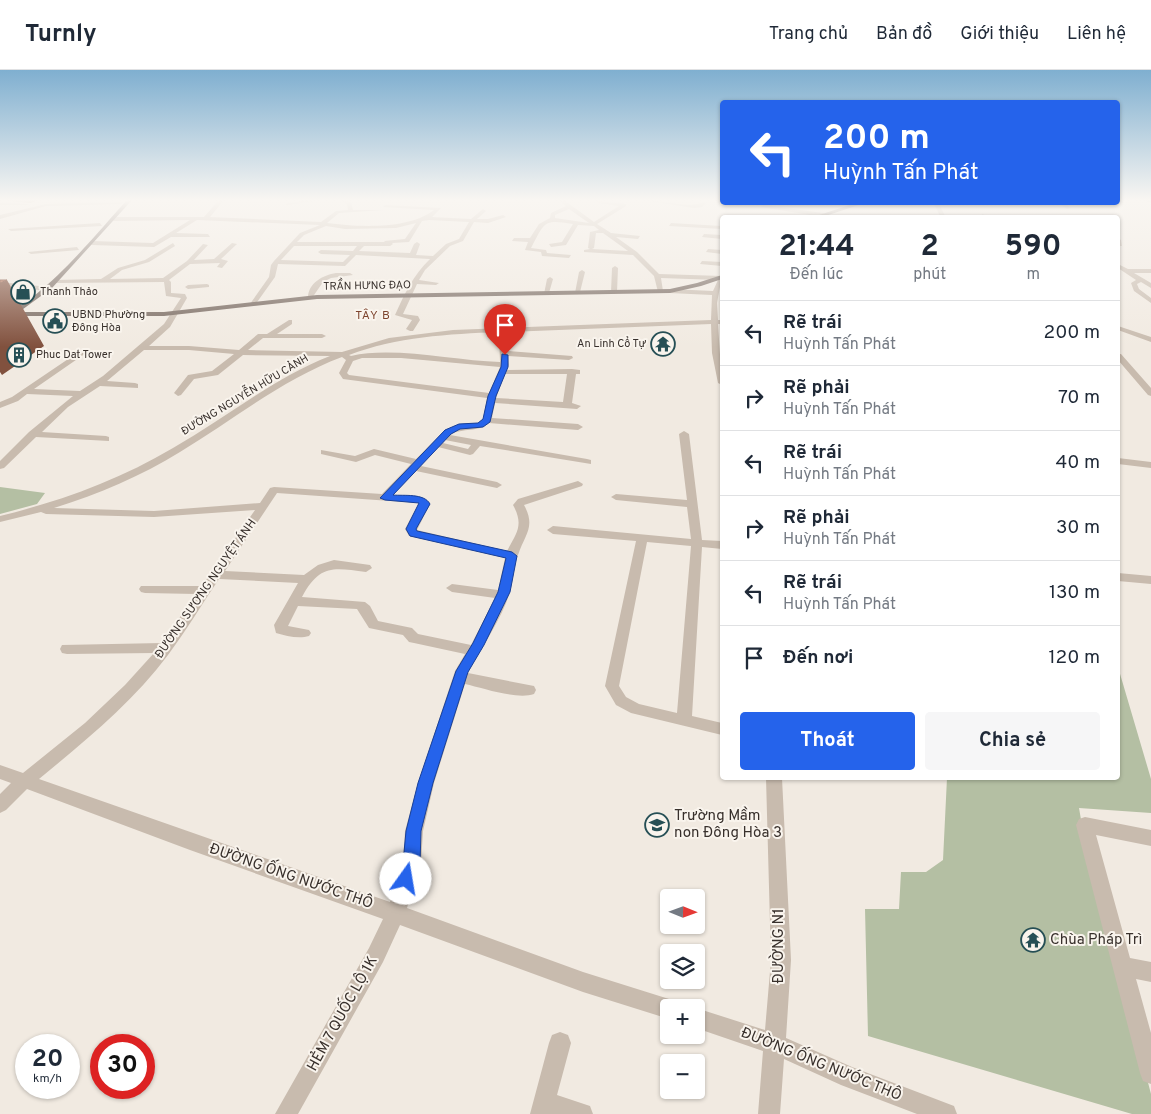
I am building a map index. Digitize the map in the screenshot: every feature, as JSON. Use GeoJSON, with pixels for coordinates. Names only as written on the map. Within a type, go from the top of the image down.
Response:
{"type":"FeatureCollection","features":[{"type":"Feature","properties":{"kind":"main road"},"geometry":{"type":"LineString","coordinates":[[0,320],[50,287],[87,249]]}},
{"type":"Feature","properties":{"kind":"main road"},"geometry":{"type":"LineString","coordinates":[[0,314],[39,288],[78,250]]}},
{"type":"Feature","properties":{"kind":"main road","name":"TRẦN HƯNG ĐẠO"},"geometry":{"type":"LineString","coordinates":[[0,314],[174,313],[310,297],[670,291],[720,279]]}},
{"type":"Feature","properties":{"kind":"main road"},"geometry":{"type":"LineString","coordinates":[[39,288],[50,287]]}},
{"type":"Feature","properties":{"kind":"street"},"geometry":{"type":"LineString","coordinates":[[103,280],[123,268],[147,261],[167,249]]}},
{"type":"Feature","properties":{"kind":"street"},"geometry":{"type":"LineString","coordinates":[[56,281],[166,280],[189,262],[201,249]]}},
{"type":"Feature","properties":{"kind":"street"},"geometry":{"type":"LineString","coordinates":[[217,260],[229,249]]}},
{"type":"Feature","properties":{"kind":"street"},"geometry":{"type":"LineString","coordinates":[[253,304],[272,276],[276,262],[288,249]]}},
{"type":"Feature","properties":{"kind":"street"},"geometry":{"type":"LineString","coordinates":[[276,262],[345,264],[358,249]]}},
{"type":"Feature","properties":{"kind":"street"},"geometry":{"type":"LineString","coordinates":[[412,255],[415,249]]}},
{"type":"Feature","properties":{"kind":"street"},"geometry":{"type":"LineString","coordinates":[[410,328],[415,318],[399,314],[407,295],[423,269],[445,249]]}},
{"type":"Feature","properties":{"kind":"street"},"geometry":{"type":"LineString","coordinates":[[529,249],[544,251],[544,255],[569,256]]}},
{"type":"Feature","properties":{"kind":"street"},"geometry":{"type":"LineString","coordinates":[[588,249],[635,253]]}},
{"type":"Feature","properties":{"kind":"street"},"geometry":{"type":"LineString","coordinates":[[629,249],[658,276],[660,291]]}},
{"type":"Feature","properties":{"kind":"street"},"geometry":{"type":"LineString","coordinates":[[30,252],[78,250]]}},
{"type":"Feature","properties":{"kind":"street"},"geometry":{"type":"LineString","coordinates":[[708,251],[720,252]]}},
{"type":"Feature","properties":{"kind":"street"},"geometry":{"type":"LineString","coordinates":[[321,252],[412,255],[415,257],[434,258]]}},
{"type":"Feature","properties":{"kind":"street"},"geometry":{"type":"LineString","coordinates":[[189,262],[225,261],[220,267]]}},
{"type":"Feature","properties":{"kind":"street"},"geometry":{"type":"LineString","coordinates":[[702,263],[720,264]]}},
{"type":"Feature","properties":{"kind":"street"},"geometry":{"type":"LineString","coordinates":[[1120,267],[1151,286]]}},
{"type":"Feature","properties":{"kind":"street"},"geometry":{"type":"LineString","coordinates":[[614,292],[615,268]]}},
{"type":"Feature","properties":{"kind":"street"},"geometry":{"type":"LineString","coordinates":[[1126,271],[1151,272]]}},
{"type":"Feature","properties":{"kind":"street"},"geometry":{"type":"LineString","coordinates":[[577,292],[582,272]]}},
{"type":"Feature","properties":{"kind":"street"},"geometry":{"type":"LineString","coordinates":[[319,274],[350,275]]}},
{"type":"Feature","properties":{"kind":"street"},"geometry":{"type":"LineString","coordinates":[[310,297],[317,283],[329,275]]}},
{"type":"Feature","properties":{"kind":"street"},"geometry":{"type":"LineString","coordinates":[[658,276],[720,279]]}},
{"type":"Feature","properties":{"kind":"street"},"geometry":{"type":"LineString","coordinates":[[546,293],[550,279]]}},
{"type":"Feature","properties":{"kind":"street"},"geometry":{"type":"LineString","coordinates":[[166,280],[168,282],[168,295],[183,294]]}},
{"type":"Feature","properties":{"kind":"street"},"geometry":{"type":"LineString","coordinates":[[1141,280],[1134,284],[1136,290],[1151,301]]}},
{"type":"Feature","properties":{"kind":"street"},"geometry":{"type":"LineString","coordinates":[[415,282],[436,283]]}},
{"type":"Feature","properties":{"kind":"street"},"geometry":{"type":"LineString","coordinates":[[720,283],[715,293],[714,303],[719,322],[717,358],[720,373]]}},
{"type":"Feature","properties":{"kind":"street"},"geometry":{"type":"LineString","coordinates":[[0,284],[39,288]]}},
{"type":"Feature","properties":{"kind":"street"},"geometry":{"type":"LineString","coordinates":[[0,290],[12,286]]}},
{"type":"Feature","properties":{"kind":"street"},"geometry":{"type":"LineString","coordinates":[[0,466],[65,405],[99,383],[167,325],[184,298],[183,294],[188,286],[207,286]]}},
{"type":"Feature","properties":{"kind":"street"},"geometry":{"type":"LineString","coordinates":[[670,291],[715,293]]}},
{"type":"Feature","properties":{"kind":"street"},"geometry":{"type":"LineString","coordinates":[[714,303],[720,304]]}},
{"type":"Feature","properties":{"kind":"street"},"geometry":{"type":"LineString","coordinates":[[270,335],[289,322]]}},
{"type":"Feature","properties":{"kind":"street","name":"ĐƯỜNG NGUYỄN HỮU CẢNH"},"geometry":{"type":"LineString","coordinates":[[0,520],[93,491],[154,463],[292,378],[395,340],[443,334],[719,322]]}},
{"type":"Feature","properties":{"kind":"street"},"geometry":{"type":"LineString","coordinates":[[385,498],[439,441],[459,427],[480,426],[487,420],[492,398],[504,368],[503,331]]}},
{"type":"Feature","properties":{"kind":"street"},"geometry":{"type":"LineString","coordinates":[[1120,331],[1151,331]]}},
{"type":"Feature","properties":{"kind":"street"},"geometry":{"type":"LineString","coordinates":[[1120,331],[1151,340]]}},
{"type":"Feature","properties":{"kind":"street"},"geometry":{"type":"LineString","coordinates":[[178,393],[191,376],[215,373],[258,337],[270,335],[322,336]]}},
{"type":"Feature","properties":{"kind":"street"},"geometry":{"type":"LineString","coordinates":[[142,348],[189,348],[346,357],[401,356],[504,368],[575,371],[572,406],[413,388],[346,377],[344,372],[346,357]]}},
{"type":"Feature","properties":{"kind":"street"},"geometry":{"type":"LineString","coordinates":[[0,406],[15,399],[83,352]]}},
{"type":"Feature","properties":{"kind":"street"},"geometry":{"type":"LineString","coordinates":[[505,354],[569,358]]}},
{"type":"Feature","properties":{"kind":"street"},"geometry":{"type":"LineString","coordinates":[[1120,358],[1151,392]]}},
{"type":"Feature","properties":{"kind":"street"},"geometry":{"type":"LineString","coordinates":[[99,383],[135,386]]}},
{"type":"Feature","properties":{"kind":"street"},"geometry":{"type":"LineString","coordinates":[[25,392],[80,394]]}},
{"type":"Feature","properties":{"kind":"street"},"geometry":{"type":"LineString","coordinates":[[487,420],[578,427]]}},
{"type":"Feature","properties":{"kind":"street"},"geometry":{"type":"LineString","coordinates":[[32,434],[106,439]]}},
{"type":"Feature","properties":{"kind":"street"},"geometry":{"type":"LineString","coordinates":[[684,434],[698,542],[684,721]]}},
{"type":"Feature","properties":{"kind":"street"},"geometry":{"type":"LineString","coordinates":[[439,441],[478,443],[587,462]]}},
{"type":"Feature","properties":{"kind":"street"},"geometry":{"type":"LineString","coordinates":[[324,452],[356,459],[374,452],[497,485]]}},
{"type":"Feature","properties":{"kind":"street"},"geometry":{"type":"LineString","coordinates":[[1120,461],[1151,465]]}},
{"type":"Feature","properties":{"kind":"street","name":"HẺM 7 QUỐC LỘ 1K"},"geometry":{"type":"LineString","coordinates":[[286,1114],[376,954],[396,913],[412,863],[414,831],[426,783],[460,677],[502,595],[512,556],[523,531],[524,517],[519,508],[519,503],[578,484]]}},
{"type":"Feature","properties":{"kind":"street","name":"ĐƯỜNG SƯƠNG NGUYỆT ÁNH"},"geometry":{"type":"LineString","coordinates":[[0,804],[90,728],[130,689],[166,648],[274,490],[385,498]]}},
{"type":"Feature","properties":{"kind":"street"},"geometry":{"type":"LineString","coordinates":[[616,497],[693,504]]}},
{"type":"Feature","properties":{"kind":"street"},"geometry":{"type":"LineString","coordinates":[[385,498],[423,500],[425,504],[411,529],[413,534],[512,556]]}},
{"type":"Feature","properties":{"kind":"street"},"geometry":{"type":"LineString","coordinates":[[36,510],[154,514],[264,506]]}},
{"type":"Feature","properties":{"kind":"street"},"geometry":{"type":"LineString","coordinates":[[553,530],[720,545]]}},
{"type":"Feature","properties":{"kind":"street"},"geometry":{"type":"LineString","coordinates":[[642,538],[612,686],[621,701],[636,709],[720,729]]}},
{"type":"Feature","properties":{"kind":"street"},"geometry":{"type":"LineString","coordinates":[[304,633],[281,630],[281,624],[306,579],[329,565],[366,568]]}},
{"type":"Feature","properties":{"kind":"street"},"geometry":{"type":"LineString","coordinates":[[216,575],[306,579]]}},
{"type":"Feature","properties":{"kind":"street"},"geometry":{"type":"LineString","coordinates":[[1120,577],[1151,580]]}},
{"type":"Feature","properties":{"kind":"street"},"geometry":{"type":"LineString","coordinates":[[452,588],[502,595]]}},
{"type":"Feature","properties":{"kind":"street"},"geometry":{"type":"LineString","coordinates":[[145,589],[206,590]]}},
{"type":"Feature","properties":{"kind":"street"},"geometry":{"type":"LineString","coordinates":[[294,601],[360,605],[365,609],[374,625],[406,631],[414,638],[475,650]]}},
{"type":"Feature","properties":{"kind":"street"},"geometry":{"type":"LineString","coordinates":[[67,649],[166,648]]}},
{"type":"Feature","properties":{"kind":"street"},"geometry":{"type":"LineString","coordinates":[[460,677],[498,686],[529,690]]}},
{"type":"Feature","properties":{"kind":"street","name":"ĐƯỜNG ỐNG NƯỚC THÔ"},"geometry":{"type":"LineString","coordinates":[[0,772],[190,842],[396,913],[583,982],[660,1006]]}},
{"type":"Feature","properties":{"kind":"street","name":"ĐƯỜNG N1"},"geometry":{"type":"LineString","coordinates":[[769,1114],[781,960],[774,780]]}},
{"type":"Feature","properties":{"kind":"street"},"geometry":{"type":"LineString","coordinates":[[1151,838],[1085,825],[1151,1073]]}},
{"type":"Feature","properties":{"kind":"street"},"geometry":{"type":"LineString","coordinates":[[1123,966],[1151,972]]}},
{"type":"Feature","properties":{"kind":"street","name":"ĐƯỜNG ỐNG NƯỚC THÔ"},"geometry":{"type":"LineString","coordinates":[[705,1021],[775,1044],[924,1110],[946,1114]]}},
{"type":"Feature","properties":{"kind":"street"},"geometry":{"type":"LineString","coordinates":[[560,1043],[543,1108],[582,1114]]}},
{"type":"Feature","properties":{"kind":"green space"},"geometry":{"type":"Polygon","coordinates":[[[0,487],[45,493],[37,504],[0,514],[0,487]]]}},
{"type":"Feature","properties":{"kind":"green space"},"geometry":{"type":"Polygon","coordinates":[[[1120,674],[1151,779],[1151,813],[1079,808],[1084,837],[1151,1094],[1151,1114],[1132,1114],[868,1036],[865,909],[899,909],[901,872],[926,872],[943,860],[947,780],[1120,780],[1120,674]]]}},
{"type":"Feature","properties":{"kind":"place","name":"Thanh Thảo"},"geometry":{"type":"Point","coordinates":[23,292]}},
{"type":"Feature","properties":{"kind":"place","name":"UBND Phường Đông Hòa"},"geometry":{"type":"Point","coordinates":[55,321]}},
{"type":"Feature","properties":{"kind":"place","name":"An Linh Cổ Tự"},"geometry":{"type":"Point","coordinates":[663,344]}},
{"type":"Feature","properties":{"kind":"place","name":"Phuc Dat Tower"},"geometry":{"type":"Point","coordinates":[19,355]}},
{"type":"Feature","properties":{"kind":"place","name":"Trường Mầm non Đông Hòa 3"},"geometry":{"type":"Point","coordinates":[657,825]}},
{"type":"Feature","properties":{"kind":"place","name":"Chùa Pháp Trì"},"geometry":{"type":"Point","coordinates":[1033,940]}},
{"type":"Feature","properties":{"kind":"district","name":"TÂY B"},"geometry":{"type":"Point","coordinates":[373,316]}},
{"type":"Feature","properties":{"kind":"route"},"geometry":{"type":"LineString","coordinates":[[406,879],[412,863],[414,831],[426,783],[460,677],[504,592],[512,556],[413,534],[411,529],[425,504],[423,500],[385,498],[448,432],[459,427],[480,426],[487,420],[492,396],[501,378],[505,355]]}}]}
